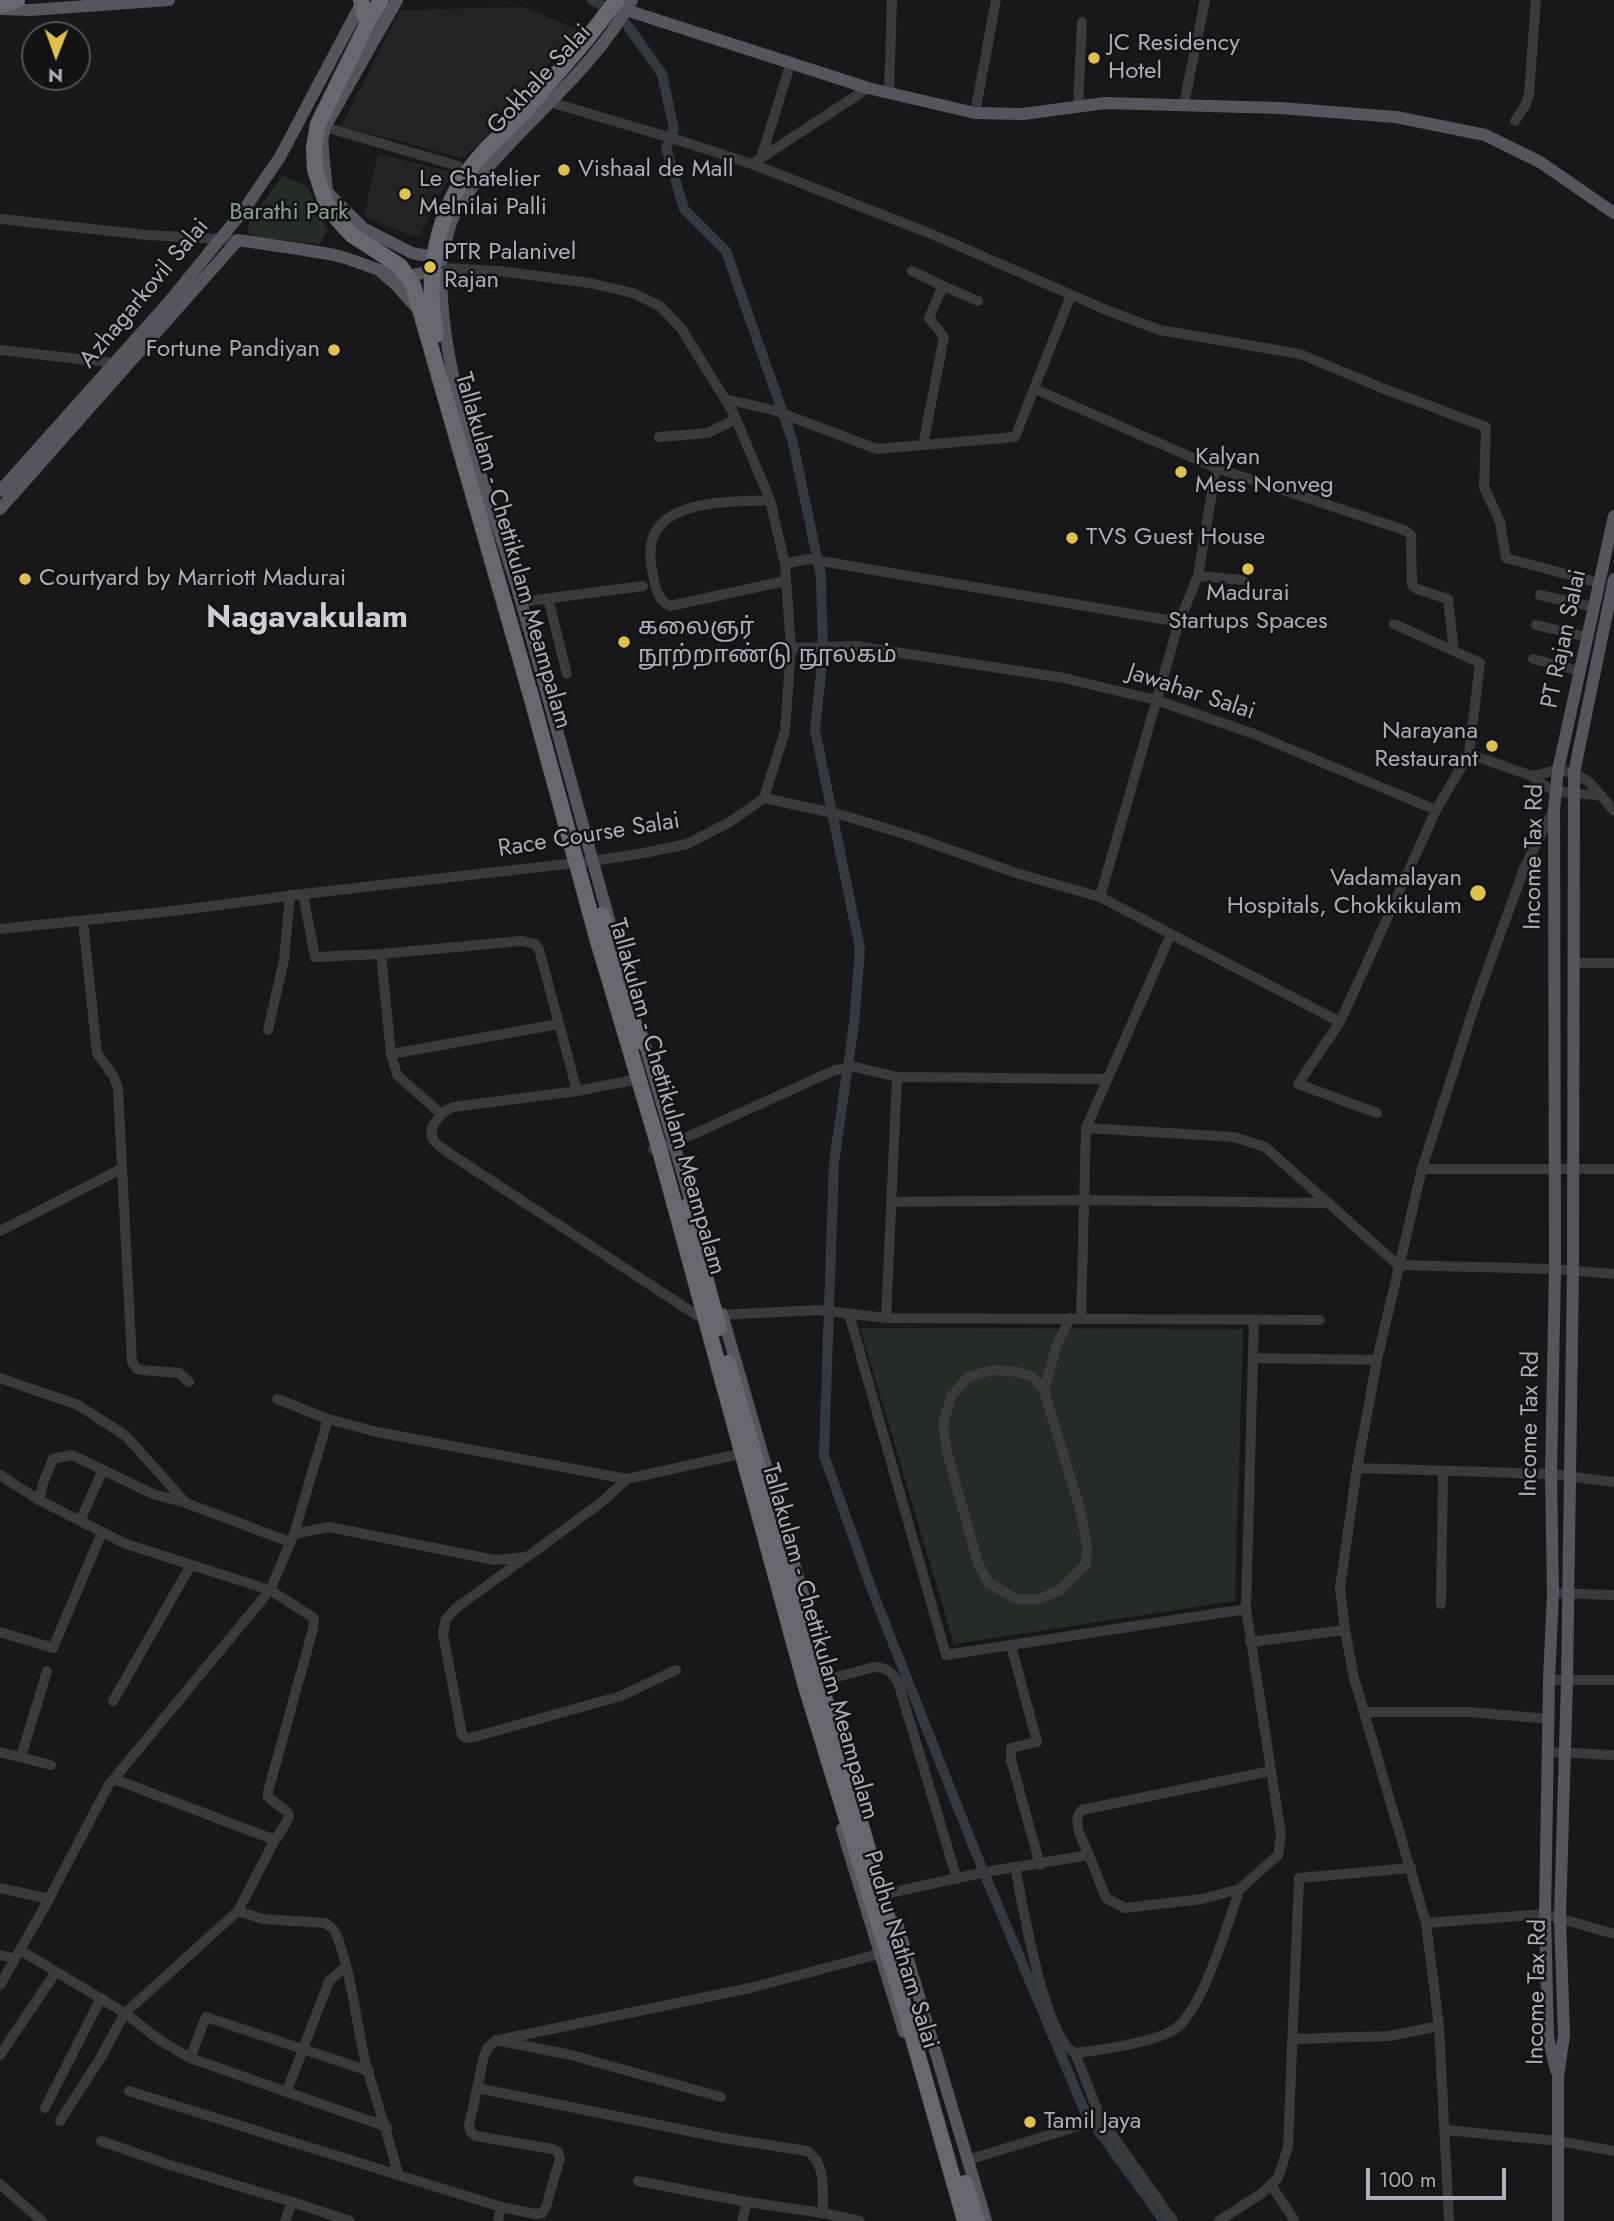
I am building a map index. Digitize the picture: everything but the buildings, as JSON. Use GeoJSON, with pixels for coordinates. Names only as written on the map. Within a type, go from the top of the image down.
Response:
{"type":"FeatureCollection","features":[{"type":"Feature","properties":{"kind":"highway"},"geometry":{"type":"LineString","coordinates":[[0,7],[17,0]]}},
{"type":"Feature","properties":{"kind":"highway"},"geometry":{"type":"LineString","coordinates":[[361,20],[362,0]]}},
{"type":"Feature","properties":{"kind":"highway","name":"Tallakulam - Chettikulam Meampalam"},"geometry":{"type":"LineString","coordinates":[[381,0],[361,20],[318,124],[314,147],[315,170],[326,203],[338,220],[352,235],[400,266],[413,285],[531,696],[597,938],[660,1151],[806,1686],[901,1996],[965,2221]]}},
{"type":"Feature","properties":{"kind":"highway","name":"Tallakulam - Chettikulam Meampalam"},"geometry":{"type":"LineString","coordinates":[[619,10],[476,161],[458,186],[445,212],[434,260],[434,323],[857,1815],[977,2221]]}},
{"type":"Feature","properties":{"kind":"main road"},"geometry":{"type":"LineString","coordinates":[[0,7],[31,10],[169,0]]}},
{"type":"Feature","properties":{"kind":"main road"},"geometry":{"type":"LineString","coordinates":[[352,0],[361,20]]}},
{"type":"Feature","properties":{"kind":"main road"},"geometry":{"type":"LineString","coordinates":[[235,220],[238,240],[335,256],[410,277],[424,275],[431,279],[442,268],[435,256],[411,253],[363,228],[327,192],[322,141],[325,127],[397,0]]}},
{"type":"Feature","properties":{"kind":"main road"},"geometry":{"type":"LineString","coordinates":[[619,10],[868,88],[975,113],[1023,114],[1105,103],[1280,108],[1396,117],[1485,135],[1540,162],[1614,213]]}},
{"type":"Feature","properties":{"kind":"main road","name":"Gokhale Salai"},"geometry":{"type":"LineString","coordinates":[[442,268],[453,217],[467,194],[495,159],[600,48],[619,10]]}},
{"type":"Feature","properties":{"kind":"main road","name":"Azhagarkovil Salai"},"geometry":{"type":"LineString","coordinates":[[0,491],[116,363],[235,220],[281,158],[361,20]]}},
{"type":"Feature","properties":{"kind":"main road","name":"Azhagarkovil Salai"},"geometry":{"type":"LineString","coordinates":[[0,509],[238,240]]}},
{"type":"Feature","properties":{"kind":"main road"},"geometry":{"type":"LineString","coordinates":[[424,275],[422,262],[428,257]]}},
{"type":"Feature","properties":{"kind":"main road","name":"Pudhu Natham Salai"},"geometry":{"type":"LineString","coordinates":[[442,268],[441,304],[446,348],[478,464],[521,602],[860,1801],[986,2221]]}},
{"type":"Feature","properties":{"kind":"main road"},"geometry":{"type":"LineString","coordinates":[[378,270],[396,284],[416,307]]}},
{"type":"Feature","properties":{"kind":"main road","name":"Pudhu Natham Salai"},"geometry":{"type":"LineString","coordinates":[[424,275],[415,296],[426,354],[569,864],[653,1149],[800,1688],[958,2221]]}},
{"type":"Feature","properties":{"kind":"main road","name":"PT Rajan Salai"},"geometry":{"type":"LineString","coordinates":[[1558,770],[1614,516]]}},
{"type":"Feature","properties":{"kind":"main road","name":"PT Rajan Salai"},"geometry":{"type":"LineString","coordinates":[[1574,774],[1614,579]]}},
{"type":"Feature","properties":{"kind":"main road","name":"Income Tax Rd"},"geometry":{"type":"LineString","coordinates":[[1558,770],[1554,809],[1555,1269],[1551,1475],[1553,1592],[1545,1914],[1548,2037],[1558,2077]]}},
{"type":"Feature","properties":{"kind":"main road","name":"Income Tax Rd"},"geometry":{"type":"LineString","coordinates":[[1558,2221],[1558,2077],[1564,2035],[1560,1918],[1567,1679],[1573,1271],[1574,774]]}},
{"type":"Feature","properties":{"kind":"street"},"geometry":{"type":"LineString","coordinates":[[889,93],[892,0]]}},
{"type":"Feature","properties":{"kind":"street"},"geometry":{"type":"LineString","coordinates":[[975,113],[996,0]]}},
{"type":"Feature","properties":{"kind":"street"},"geometry":{"type":"LineString","coordinates":[[1184,104],[1205,0]]}},
{"type":"Feature","properties":{"kind":"street"},"geometry":{"type":"LineString","coordinates":[[1515,121],[1530,94],[1536,0]]}},
{"type":"Feature","properties":{"kind":"street"},"geometry":{"type":"LineString","coordinates":[[1078,107],[1082,22]]}},
{"type":"Feature","properties":{"kind":"street"},"geometry":{"type":"LineString","coordinates":[[756,161],[791,62]]}},
{"type":"Feature","properties":{"kind":"street"},"geometry":{"type":"LineString","coordinates":[[756,161],[868,88]]}},
{"type":"Feature","properties":{"kind":"street"},"geometry":{"type":"LineString","coordinates":[[550,102],[756,161],[1160,330],[1300,354],[1486,428],[1485,487],[1500,522],[1506,558],[1599,583]]}},
{"type":"Feature","properties":{"kind":"street"},"geometry":{"type":"LineString","coordinates":[[325,127],[458,166]]}},
{"type":"Feature","properties":{"kind":"street"},"geometry":{"type":"LineString","coordinates":[[0,219],[147,235],[238,240]]}},
{"type":"Feature","properties":{"kind":"street"},"geometry":{"type":"LineString","coordinates":[[442,268],[499,271],[590,283],[633,293],[660,306],[681,328],[736,419],[770,500],[785,564],[791,648],[785,731],[764,798],[842,815],[1016,873],[1100,897],[1340,1022]]}},
{"type":"Feature","properties":{"kind":"street"},"geometry":{"type":"LineString","coordinates":[[912,271],[978,301]]}},
{"type":"Feature","properties":{"kind":"street"},"geometry":{"type":"LineString","coordinates":[[923,445],[944,337],[929,318],[943,286]]}},
{"type":"Feature","properties":{"kind":"street"},"geometry":{"type":"LineString","coordinates":[[724,399],[773,410],[877,449],[1015,437],[1071,295]]}},
{"type":"Feature","properties":{"kind":"street"},"geometry":{"type":"LineString","coordinates":[[0,350],[116,363]]}},
{"type":"Feature","properties":{"kind":"street"},"geometry":{"type":"LineString","coordinates":[[1035,388],[1216,468],[1404,530],[1411,536],[1412,584],[1417,589],[1448,599],[1454,651]]}},
{"type":"Feature","properties":{"kind":"street"},"geometry":{"type":"LineString","coordinates":[[659,437],[708,433],[736,419]]}},
{"type":"Feature","properties":{"kind":"street"},"geometry":{"type":"LineString","coordinates":[[1100,897],[1179,622],[1198,576],[1216,468]]}},
{"type":"Feature","properties":{"kind":"street"},"geometry":{"type":"LineString","coordinates":[[770,500],[679,510],[666,518],[657,529],[650,550],[651,566],[659,597],[670,606],[785,581]]}},
{"type":"Feature","properties":{"kind":"street"},"geometry":{"type":"LineString","coordinates":[[785,564],[808,559],[1179,622]]}},
{"type":"Feature","properties":{"kind":"street"},"geometry":{"type":"LineString","coordinates":[[1198,576],[1243,580]]}},
{"type":"Feature","properties":{"kind":"street"},"geometry":{"type":"LineString","coordinates":[[521,602],[643,586]]}},
{"type":"Feature","properties":{"kind":"street"},"geometry":{"type":"LineString","coordinates":[[1540,595],[1593,607]]}},
{"type":"Feature","properties":{"kind":"street"},"geometry":{"type":"LineString","coordinates":[[548,598],[567,674]]}},
{"type":"Feature","properties":{"kind":"street"},"geometry":{"type":"LineString","coordinates":[[1377,1113],[1298,1084],[1340,1022],[1436,810],[1469,754],[1480,663],[1394,624]]}},
{"type":"Feature","properties":{"kind":"street"},"geometry":{"type":"LineString","coordinates":[[1536,625],[1587,637]]}},
{"type":"Feature","properties":{"kind":"street","name":"Jawahar Salai"},"geometry":{"type":"LineString","coordinates":[[791,648],[856,646],[1064,678],[1156,700],[1254,734],[1436,810]]}},
{"type":"Feature","properties":{"kind":"street"},"geometry":{"type":"LineString","coordinates":[[1533,659],[1580,671]]}},
{"type":"Feature","properties":{"kind":"street"},"geometry":{"type":"LineString","coordinates":[[1469,754],[1532,776],[1556,792],[1602,796]]}},
{"type":"Feature","properties":{"kind":"street"},"geometry":{"type":"LineString","coordinates":[[1532,776],[1558,770],[1574,774],[1589,782],[1614,811]]}},
{"type":"Feature","properties":{"kind":"street","name":"Race Course Salai"},"geometry":{"type":"LineString","coordinates":[[0,929],[593,861],[687,844],[730,822],[764,798]]}},
{"type":"Feature","properties":{"kind":"street"},"geometry":{"type":"LineString","coordinates":[[1449,2221],[1439,2026],[1426,1923],[1354,1678],[1340,1588],[1357,1468],[1377,1360],[1422,1169],[1480,988],[1525,866],[1554,809]]}},
{"type":"Feature","properties":{"kind":"street"},"geometry":{"type":"LineString","coordinates":[[303,894],[315,957],[529,941],[538,949],[577,1091]]}},
{"type":"Feature","properties":{"kind":"street"},"geometry":{"type":"LineString","coordinates":[[268,1030],[284,960],[290,895]]}},
{"type":"Feature","properties":{"kind":"street"},"geometry":{"type":"LineString","coordinates":[[83,921],[97,1053],[114,1077],[118,1089],[132,1362],[137,1369],[179,1373],[188,1382]]}},
{"type":"Feature","properties":{"kind":"street"},"geometry":{"type":"LineString","coordinates":[[1044,1391],[1033,1377],[1018,1372],[993,1370],[968,1377],[951,1397],[943,1424],[947,1452],[978,1563],[988,1582],[1016,1599],[1039,1599],[1060,1590],[1086,1564],[1087,1545],[1080,1509],[1044,1391],[1056,1347],[1075,1318],[1084,1200],[1086,1128],[1171,934]]}},
{"type":"Feature","properties":{"kind":"street"},"geometry":{"type":"LineString","coordinates":[[381,954],[391,1054],[397,1075],[440,1113]]}},
{"type":"Feature","properties":{"kind":"street"},"geometry":{"type":"LineString","coordinates":[[1573,962],[1614,963]]}},
{"type":"Feature","properties":{"kind":"street"},"geometry":{"type":"LineString","coordinates":[[391,1054],[559,1024]]}},
{"type":"Feature","properties":{"kind":"street"},"geometry":{"type":"LineString","coordinates":[[653,1149],[674,1143],[835,1070],[854,1067],[897,1077],[1108,1079]]}},
{"type":"Feature","properties":{"kind":"street"},"geometry":{"type":"LineString","coordinates":[[886,1318],[897,1077]]}},
{"type":"Feature","properties":{"kind":"street"},"geometry":{"type":"LineString","coordinates":[[633,1080],[577,1091],[453,1107],[440,1113],[433,1130],[435,1142],[698,1316],[818,1310],[886,1318],[1320,1320]]}},
{"type":"Feature","properties":{"kind":"street"},"geometry":{"type":"LineString","coordinates":[[1086,1128],[1234,1137],[1265,1147],[1398,1265],[1555,1269],[1614,1274]]}},
{"type":"Feature","properties":{"kind":"street"},"geometry":{"type":"LineString","coordinates":[[0,1231],[121,1169]]}},
{"type":"Feature","properties":{"kind":"street"},"geometry":{"type":"LineString","coordinates":[[1422,1169],[1614,1169]]}},
{"type":"Feature","properties":{"kind":"street"},"geometry":{"type":"LineString","coordinates":[[891,1202],[1084,1200],[1329,1203]]}},
{"type":"Feature","properties":{"kind":"street"},"geometry":{"type":"LineString","coordinates":[[849,1314],[947,1655],[1246,1609]]}},
{"type":"Feature","properties":{"kind":"street"},"geometry":{"type":"LineString","coordinates":[[1254,1320],[1246,1609],[1281,1835],[1278,1855],[1240,1889],[1202,1899],[1125,1908],[1105,1898],[1076,1822],[1077,1815],[1082,1810],[1271,1771]]}},
{"type":"Feature","properties":{"kind":"street"},"geometry":{"type":"LineString","coordinates":[[1253,1358],[1377,1360]]}},
{"type":"Feature","properties":{"kind":"street"},"geometry":{"type":"LineString","coordinates":[[0,1378],[78,1405],[126,1436],[186,1503]]}},
{"type":"Feature","properties":{"kind":"street"},"geometry":{"type":"LineString","coordinates":[[277,1399],[328,1419],[377,1432],[627,1479],[761,1449]]}},
{"type":"Feature","properties":{"kind":"street"},"geometry":{"type":"LineString","coordinates":[[0,1985],[108,1786],[270,1590],[292,1538],[328,1419]]}},
{"type":"Feature","properties":{"kind":"street"},"geometry":{"type":"LineString","coordinates":[[39,1500],[53,1459],[72,1455],[153,1494],[292,1538],[329,1527],[495,1560],[527,1557]]}},
{"type":"Feature","properties":{"kind":"street"},"geometry":{"type":"LineString","coordinates":[[1357,1468],[1551,1475],[1614,1482]]}},
{"type":"Feature","properties":{"kind":"street"},"geometry":{"type":"LineString","coordinates":[[80,1521],[103,1470]]}},
{"type":"Feature","properties":{"kind":"street"},"geometry":{"type":"LineString","coordinates":[[1441,1604],[1443,1472]]}},
{"type":"Feature","properties":{"kind":"street"},"geometry":{"type":"LineString","coordinates":[[0,1475],[39,1500],[126,1544],[270,1590],[312,1615],[314,1622],[268,1792],[271,1800],[286,1807],[290,1814],[289,1819],[238,1911],[125,2013],[101,2057],[60,2121]]}},
{"type":"Feature","properties":{"kind":"street"},"geometry":{"type":"LineString","coordinates":[[627,1479],[603,1501],[456,1608],[446,1619],[443,1634],[462,1735],[466,1738],[474,1737],[621,1696],[676,1670]]}},
{"type":"Feature","properties":{"kind":"street"},"geometry":{"type":"LineString","coordinates":[[0,1632],[53,1648],[102,1532]]}},
{"type":"Feature","properties":{"kind":"street"},"geometry":{"type":"LineString","coordinates":[[113,1701],[191,1565]]}},
{"type":"Feature","properties":{"kind":"street"},"geometry":{"type":"LineString","coordinates":[[1553,1592],[1614,1595]]}},
{"type":"Feature","properties":{"kind":"street"},"geometry":{"type":"LineString","coordinates":[[1250,1642],[1345,1630]]}},
{"type":"Feature","properties":{"kind":"street"},"geometry":{"type":"LineString","coordinates":[[1011,1645],[1037,1742],[1011,1748],[1011,1760],[1040,1865]]}},
{"type":"Feature","properties":{"kind":"street"},"geometry":{"type":"LineString","coordinates":[[800,1688],[874,1667],[885,1667],[892,1672],[898,1682],[923,1760],[957,1879]]}},
{"type":"Feature","properties":{"kind":"street"},"geometry":{"type":"LineString","coordinates":[[21,1757],[47,1671]]}},
{"type":"Feature","properties":{"kind":"street"},"geometry":{"type":"LineString","coordinates":[[1549,1679],[1614,1680]]}},
{"type":"Feature","properties":{"kind":"street"},"geometry":{"type":"LineString","coordinates":[[1365,1712],[1469,1712],[1549,1719]]}},
{"type":"Feature","properties":{"kind":"street"},"geometry":{"type":"LineString","coordinates":[[0,1752],[51,1765]]}},
{"type":"Feature","properties":{"kind":"street"},"geometry":{"type":"LineString","coordinates":[[1549,1752],[1614,1755]]}},
{"type":"Feature","properties":{"kind":"street"},"geometry":{"type":"LineString","coordinates":[[114,1779],[275,1840]]}},
{"type":"Feature","properties":{"kind":"street"},"geometry":{"type":"LineString","coordinates":[[862,1899],[982,1873],[1089,1855]]}},
{"type":"Feature","properties":{"kind":"street"},"geometry":{"type":"LineString","coordinates":[[1015,1867],[1044,1994],[1063,2041],[1069,2050],[1076,2053],[1138,2041],[1171,2032],[1181,2025],[1199,1998],[1240,1889]]}},
{"type":"Feature","properties":{"kind":"street"},"geometry":{"type":"LineString","coordinates":[[1219,2221],[1262,2193],[1278,2178],[1288,2147],[1299,1878],[1411,1868]]}},
{"type":"Feature","properties":{"kind":"street"},"geometry":{"type":"LineString","coordinates":[[0,1888],[49,1899]]}},
{"type":"Feature","properties":{"kind":"street"},"geometry":{"type":"LineString","coordinates":[[238,1911],[263,1919],[325,1923],[332,1927],[337,1935],[369,2071],[387,2127],[398,2174]]}},
{"type":"Feature","properties":{"kind":"street"},"geometry":{"type":"LineString","coordinates":[[1426,1923],[1545,1914],[1614,1934]]}},
{"type":"Feature","properties":{"kind":"street"},"geometry":{"type":"LineString","coordinates":[[129,2091],[501,2207],[541,2213],[546,2207],[560,2158],[558,2152],[476,2136],[469,2126],[484,2056],[496,2040],[750,1988],[879,1954]]}},
{"type":"Feature","properties":{"kind":"street"},"geometry":{"type":"LineString","coordinates":[[0,1955],[18,1955],[56,1972],[125,2013],[158,2039],[190,2058],[387,2127]]}},
{"type":"Feature","properties":{"kind":"street"},"geometry":{"type":"LineString","coordinates":[[287,2091],[329,1981],[345,1968]]}},
{"type":"Feature","properties":{"kind":"street"},"geometry":{"type":"LineString","coordinates":[[0,2055],[56,1972]]}},
{"type":"Feature","properties":{"kind":"street"},"geometry":{"type":"LineString","coordinates":[[45,2108],[101,1998]]}},
{"type":"Feature","properties":{"kind":"street"},"geometry":{"type":"LineString","coordinates":[[190,2058],[206,2017],[369,2071]]}},
{"type":"Feature","properties":{"kind":"street"},"geometry":{"type":"LineString","coordinates":[[1293,2039],[1389,2036],[1439,2026]]}},
{"type":"Feature","properties":{"kind":"street"},"geometry":{"type":"LineString","coordinates":[[496,2040],[571,2054],[721,2096]]}},
{"type":"Feature","properties":{"kind":"street"},"geometry":{"type":"LineString","coordinates":[[1076,2053],[1095,2122],[1173,2221]]}},
{"type":"Feature","properties":{"kind":"street"},"geometry":{"type":"LineString","coordinates":[[477,2088],[723,2138],[807,2151],[815,2155],[821,2165],[823,2213]]}},
{"type":"Feature","properties":{"kind":"street"},"geometry":{"type":"LineString","coordinates":[[968,2160],[1095,2122]]}},
{"type":"Feature","properties":{"kind":"street"},"geometry":{"type":"LineString","coordinates":[[1445,2130],[1559,2141],[1614,2151]]}},
{"type":"Feature","properties":{"kind":"street"},"geometry":{"type":"LineString","coordinates":[[100,2141],[350,2221]]}},
{"type":"Feature","properties":{"kind":"street"},"geometry":{"type":"LineString","coordinates":[[638,2181],[860,2221]]}},
{"type":"Feature","properties":{"kind":"street"},"geometry":{"type":"LineString","coordinates":[[0,2184],[42,2221]]}},
{"type":"Feature","properties":{"kind":"street"},"geometry":{"type":"LineString","coordinates":[[1271,2185],[1295,2221]]}},
{"type":"Feature","properties":{"kind":"street"},"geometry":{"type":"LineString","coordinates":[[285,2221],[292,2202]]}},
{"type":"Feature","properties":{"kind":"street"},"geometry":{"type":"LineString","coordinates":[[742,2221],[747,2202]]}},
{"type":"Feature","properties":{"kind":"street"},"geometry":{"type":"LineString","coordinates":[[498,2221],[501,2207]]}},
{"type":"Feature","properties":{"kind":"shaded area"},"geometry":{"type":"Polygon","coordinates":[[[523,7],[579,30],[531,84],[511,97],[483,142],[462,158],[341,126],[400,10],[523,7]]]}},
{"type":"Feature","properties":{"kind":"shaded area","name":"Le Chatelier Melnilai Palli"},"geometry":{"type":"Polygon","coordinates":[[[378,154],[452,172],[419,236],[408,235],[364,216],[378,154]]]}},
{"type":"Feature","properties":{"kind":"green space","name":"Barathi Park"},"geometry":{"type":"Polygon","coordinates":[[[283,176],[307,186],[328,231],[320,244],[257,237],[248,233],[249,221],[283,176]]]}},
{"type":"Feature","properties":{"kind":"green space"},"geometry":{"type":"Polygon","coordinates":[[[860,1328],[1243,1329],[1235,1601],[954,1644],[860,1328]]]}},
{"type":"Feature","properties":{"kind":"waterway"},"geometry":{"type":"LineString","coordinates":[[592,0],[620,15],[662,74],[674,129],[666,148],[684,209],[726,251],[792,439],[821,576],[823,654],[815,730],[860,949],[854,1024],[834,1162],[824,1455],[872,1590],[977,1856],[1085,2112],[1164,2221]]}},
{"type":"Feature","properties":{"kind":"place","name":"JC Residency Hotel"},"geometry":{"type":"Point","coordinates":[1094,58]}},
{"type":"Feature","properties":{"kind":"place","name":"Vishaal de Mall"},"geometry":{"type":"Point","coordinates":[564,170]}},
{"type":"Feature","properties":{"kind":"place","name":"Le Chatelier Melnilai Palli"},"geometry":{"type":"Point","coordinates":[405,194]}},
{"type":"Feature","properties":{"kind":"place","name":"PTR Palanivel Rajan"},"geometry":{"type":"Point","coordinates":[430,267]}},
{"type":"Feature","properties":{"kind":"place","name":"Fortune Pandiyan"},"geometry":{"type":"Point","coordinates":[334,350]}},
{"type":"Feature","properties":{"kind":"place","name":"Kalyan Mess Nonveg"},"geometry":{"type":"Point","coordinates":[1181,472]}},
{"type":"Feature","properties":{"kind":"place","name":"TVS Guest House"},"geometry":{"type":"Point","coordinates":[1072,538]}},
{"type":"Feature","properties":{"kind":"place","name":"Madurai Startups Spaces"},"geometry":{"type":"Point","coordinates":[1248,569]}},
{"type":"Feature","properties":{"kind":"place","name":"Courtyard by Marriott Madurai"},"geometry":{"type":"Point","coordinates":[25,579]}},
{"type":"Feature","properties":{"kind":"place","name":"கலைஞர் நூற்றாண்டு நூலகம்"},"geometry":{"type":"Point","coordinates":[624,642]}},
{"type":"Feature","properties":{"kind":"place","name":"Narayana Restaurant"},"geometry":{"type":"Point","coordinates":[1492,746]}},
{"type":"Feature","properties":{"kind":"place","name":"Vadamalayan Hospitals, Chokkikulam"},"geometry":{"type":"Point","coordinates":[1478,893]}},
{"type":"Feature","properties":{"kind":"place","name":"Tamil Jaya"},"geometry":{"type":"Point","coordinates":[1030,2122]}},
{"type":"Feature","properties":{"kind":"district","name":"Nagavakulam"},"geometry":{"type":"Point","coordinates":[307,619]}}]}
